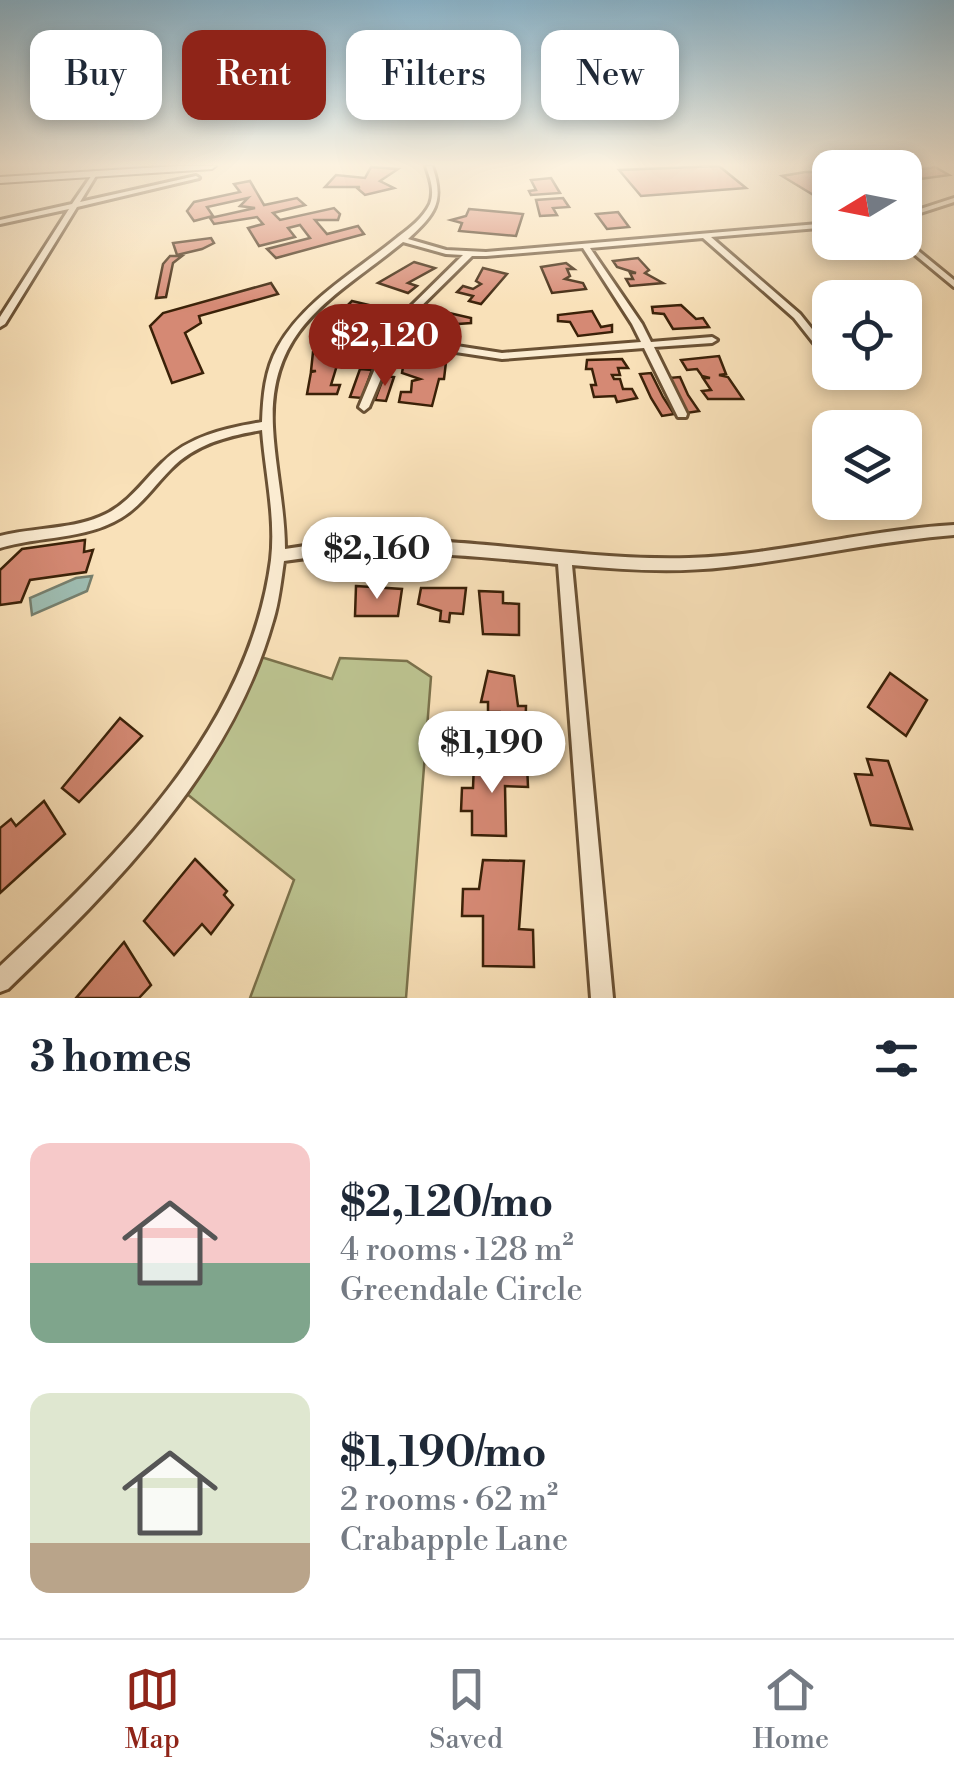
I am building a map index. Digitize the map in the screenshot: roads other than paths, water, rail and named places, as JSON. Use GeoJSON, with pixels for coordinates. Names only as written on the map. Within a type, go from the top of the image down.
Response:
{"type":"FeatureCollection","features":[{"type":"Feature","properties":{"kind":"street"},"geometry":{"type":"LineString","coordinates":[[0,222],[40,213]]}},
{"type":"Feature","properties":{"kind":"street"},"geometry":{"type":"LineString","coordinates":[[0,324],[71,213]]}},
{"type":"Feature","properties":{"kind":"street"},"geometry":{"type":"LineString","coordinates":[[0,982],[125,856],[200,757],[260,636],[278,556],[266,404],[274,367],[293,331],[320,301],[401,239],[427,213]]}},
{"type":"Feature","properties":{"kind":"street"},"geometry":{"type":"LineString","coordinates":[[401,239],[469,254],[812,227]]}},
{"type":"Feature","properties":{"kind":"street"},"geometry":{"type":"LineString","coordinates":[[705,236],[742,272],[798,312],[812,333]]}},
{"type":"Feature","properties":{"kind":"street"},"geometry":{"type":"LineString","coordinates":[[585,246],[647,344],[682,414]]}},
{"type":"Feature","properties":{"kind":"street"},"geometry":{"type":"LineString","coordinates":[[364,406],[388,341],[408,313],[448,279],[469,254]]}},
{"type":"Feature","properties":{"kind":"street"},"geometry":{"type":"LineString","coordinates":[[922,257],[954,284]]}},
{"type":"Feature","properties":{"kind":"street"},"geometry":{"type":"LineString","coordinates":[[323,335],[502,356],[712,340]]}},
{"type":"Feature","properties":{"kind":"street"},"geometry":{"type":"LineString","coordinates":[[0,542],[103,522],[136,502],[172,460],[194,445],[218,434],[267,425]]}},
{"type":"Feature","properties":{"kind":"street"},"geometry":{"type":"LineString","coordinates":[[278,556],[369,546],[565,560],[740,561],[851,538],[954,530]]}},
{"type":"Feature","properties":{"kind":"street"},"geometry":{"type":"LineString","coordinates":[[565,560],[602,998]]}},
{"type":"Feature","properties":{"kind":"water"},"geometry":{"type":"Polygon","coordinates":[[[92,576],[87,591],[32,615],[30,598],[76,578],[92,576]]]}}]}
